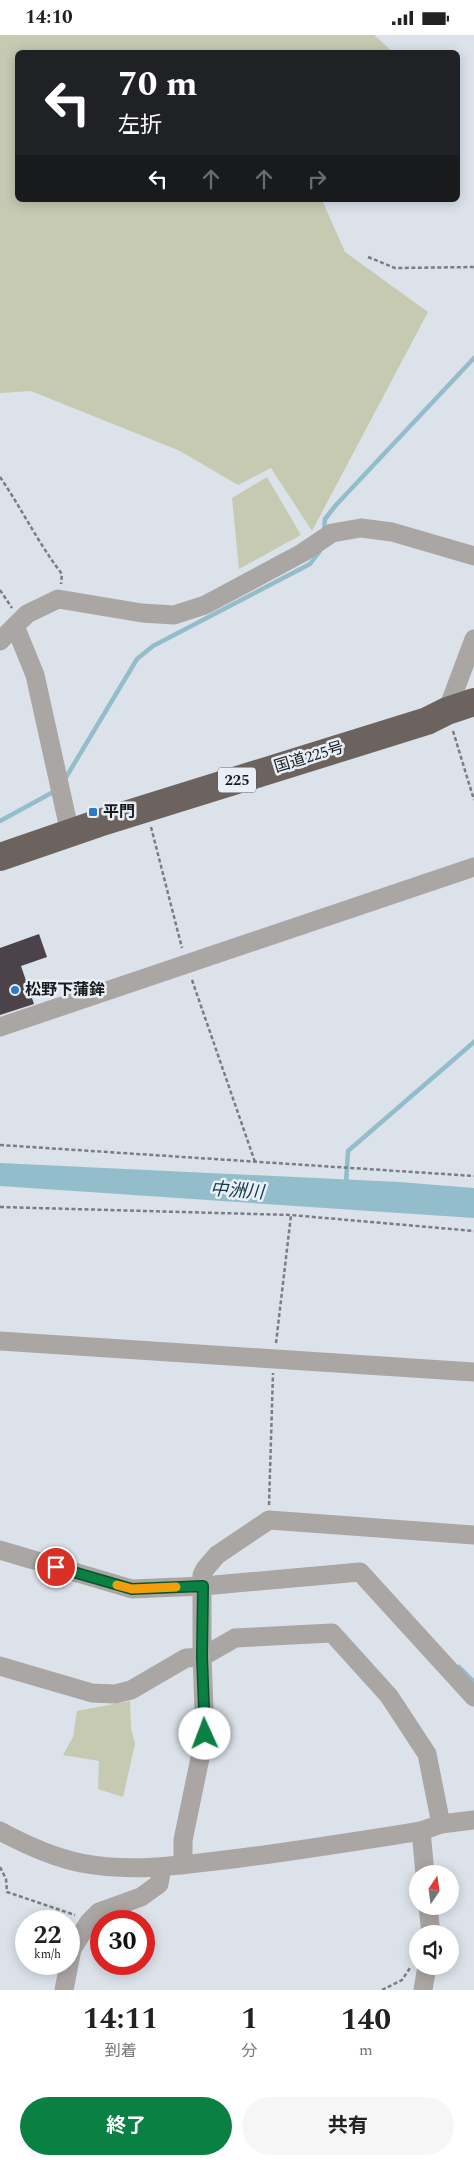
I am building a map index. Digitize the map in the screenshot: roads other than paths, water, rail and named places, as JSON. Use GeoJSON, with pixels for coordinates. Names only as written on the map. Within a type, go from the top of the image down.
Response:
{"type":"FeatureCollection","features":[{"type":"Feature","properties":{"kind":"highway","name":"国道225号"},"geometry":{"type":"LineString","coordinates":[[0,857],[146,808],[427,721],[447,711],[474,702]]}},
{"type":"Feature","properties":{"kind":"street"},"geometry":{"type":"LineString","coordinates":[[0,641],[27,614],[58,599],[142,613],[174,615],[205,605],[302,553],[332,533],[361,528],[392,532],[474,556]]}},
{"type":"Feature","properties":{"kind":"street"},"geometry":{"type":"LineString","coordinates":[[15,626],[35,675],[70,833]]}},
{"type":"Feature","properties":{"kind":"street"},"geometry":{"type":"LineString","coordinates":[[447,711],[474,639]]}},
{"type":"Feature","properties":{"kind":"street"},"geometry":{"type":"LineString","coordinates":[[0,1027],[187,966],[474,867]]}},
{"type":"Feature","properties":{"kind":"street"},"geometry":{"type":"LineString","coordinates":[[0,1341],[474,1372]]}},
{"type":"Feature","properties":{"kind":"street"},"geometry":{"type":"LineString","coordinates":[[183,1865],[183,1840],[205,1734],[202,1657],[203,1580],[205,1569],[217,1555],[269,1520],[474,1535]]}},
{"type":"Feature","properties":{"kind":"street"},"geometry":{"type":"LineString","coordinates":[[0,1551],[132,1589],[203,1580],[360,1572],[474,1697]]}},
{"type":"Feature","properties":{"kind":"street"},"geometry":{"type":"LineString","coordinates":[[0,1666],[92,1693],[114,1693],[131,1690],[186,1658],[202,1657],[235,1638],[332,1633],[389,1696],[428,1754],[441,1824]]}},
{"type":"Feature","properties":{"kind":"street"},"geometry":{"type":"LineString","coordinates":[[0,1831],[36,1849],[82,1863],[134,1869],[286,1852],[421,1831],[441,1824],[474,1820]]}},
{"type":"Feature","properties":{"kind":"street"},"geometry":{"type":"LineString","coordinates":[[421,1831],[424,1865]]}},
{"type":"Feature","properties":{"kind":"street"},"geometry":{"type":"LineString","coordinates":[[64,1990],[72,1949],[89,1922],[99,1913],[141,1897],[158,1885],[162,1867]]}},
{"type":"Feature","properties":{"kind":"street"},"geometry":{"type":"LineString","coordinates":[[421,1975],[423,1990]]}},
{"type":"Feature","properties":{"kind":"water","name":"中洲川"},"geometry":{"type":"Polygon","coordinates":[[[0,1163],[399,1182],[474,1188],[474,1218],[0,1186],[0,1163]]]}},
{"type":"Feature","properties":{"kind":"waterway"},"geometry":{"type":"LineString","coordinates":[[324,531],[325,519],[336,505],[474,358]]}},
{"type":"Feature","properties":{"kind":"waterway"},"geometry":{"type":"LineString","coordinates":[[65,779],[137,659],[153,646],[310,564],[320,551]]}},
{"type":"Feature","properties":{"kind":"waterway"},"geometry":{"type":"LineString","coordinates":[[0,821],[55,791]]}},
{"type":"Feature","properties":{"kind":"waterway"},"geometry":{"type":"LineString","coordinates":[[346,1183],[348,1151],[474,1042]]}},
{"type":"Feature","properties":{"kind":"waterway"},"geometry":{"type":"LineString","coordinates":[[459,1667],[474,1682]]}},
{"type":"Feature","properties":{"kind":"place","name":"平門"},"geometry":{"type":"Point","coordinates":[93,812]}},
{"type":"Feature","properties":{"kind":"place","name":"松野下蒲鉾"},"geometry":{"type":"Point","coordinates":[15,990]}}]}
